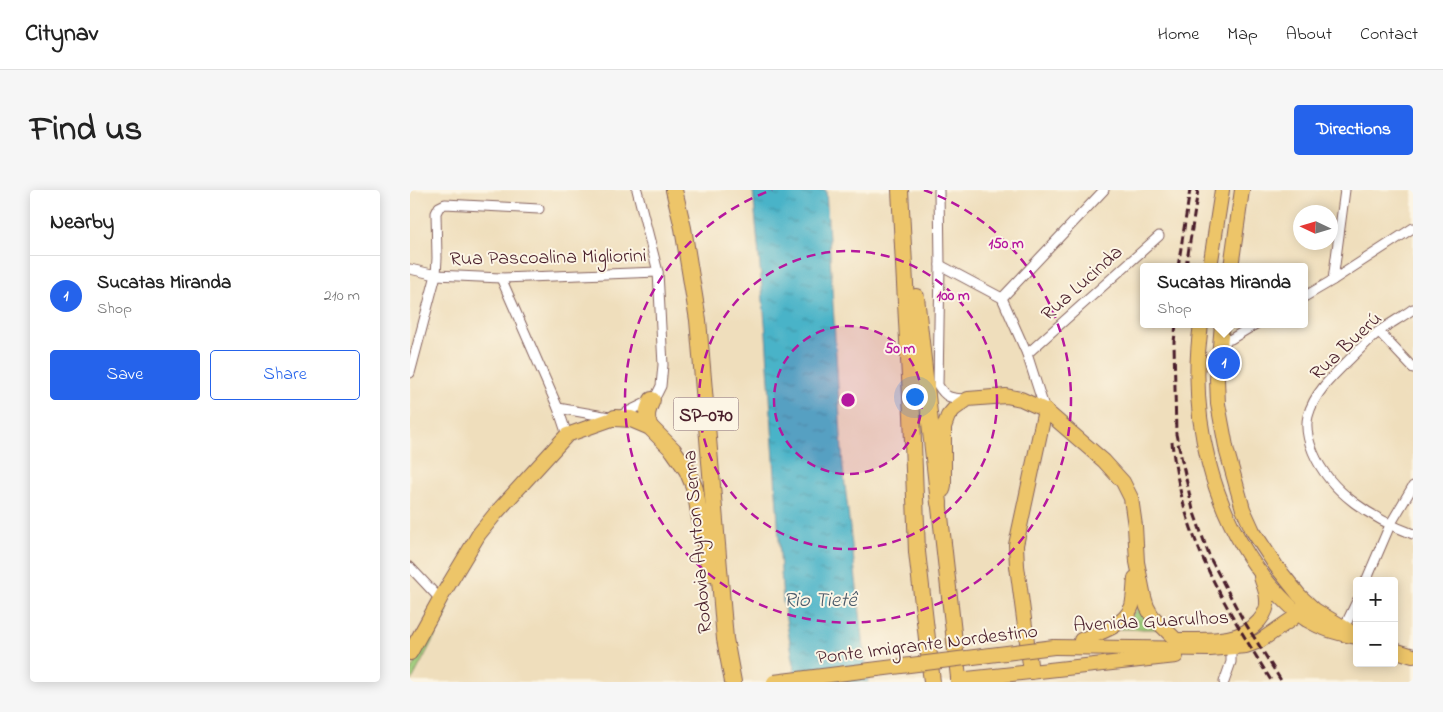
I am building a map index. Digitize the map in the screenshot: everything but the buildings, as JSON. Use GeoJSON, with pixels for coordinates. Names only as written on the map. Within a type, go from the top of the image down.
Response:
{"type":"FeatureCollection","features":[{"type":"Feature","properties":{"kind":"highway","name":"Rodovia Ayrton Senna"},"geometry":{"type":"LineString","coordinates":[[674,190],[683,228],[698,320],[725,639],[733,682]]}},
{"type":"Feature","properties":{"kind":"highway"},"geometry":{"type":"LineString","coordinates":[[900,190],[917,552],[931,678]]}},
{"type":"Feature","properties":{"kind":"highway"},"geometry":{"type":"LineString","coordinates":[[903,247],[913,271],[958,681]]}},
{"type":"Feature","properties":{"kind":"highway"},"geometry":{"type":"LineString","coordinates":[[652,400],[646,421],[673,450],[688,470],[695,489],[725,639]]}},
{"type":"Feature","properties":{"kind":"highway"},"geometry":{"type":"LineString","coordinates":[[615,418],[631,420],[650,427]]}},
{"type":"Feature","properties":{"kind":"main road"},"geometry":{"type":"LineString","coordinates":[[1211,263],[1222,190]]}},
{"type":"Feature","properties":{"kind":"main road"},"geometry":{"type":"LineString","coordinates":[[1232,263],[1242,190]]}},
{"type":"Feature","properties":{"kind":"main road"},"geometry":{"type":"LineString","coordinates":[[1222,328],[1217,393],[1227,452],[1243,509],[1253,531],[1276,566],[1299,595],[1305,619],[1322,627]]}},
{"type":"Feature","properties":{"kind":"main road"},"geometry":{"type":"LineString","coordinates":[[1201,330],[1211,342],[1220,342]]}},
{"type":"Feature","properties":{"kind":"main road"},"geometry":{"type":"LineString","coordinates":[[1201,330],[1198,359],[1198,392],[1205,443],[1215,484],[1229,522],[1253,564],[1280,597],[1302,607],[1315,610],[1343,631]]}},
{"type":"Feature","properties":{"kind":"main road"},"geometry":{"type":"LineString","coordinates":[[1198,392],[1209,390],[1217,393]]}},
{"type":"Feature","properties":{"kind":"main road"},"geometry":{"type":"LineString","coordinates":[[939,503],[944,485],[944,427],[948,416],[954,409],[968,398],[1006,396],[1021,399],[1045,410],[1104,461],[1123,482],[1131,498],[1137,562],[1147,607],[1152,616],[1176,640]]}},
{"type":"Feature","properties":{"kind":"main road"},"geometry":{"type":"LineString","coordinates":[[1031,672],[1016,546],[1045,410]]}},
{"type":"Feature","properties":{"kind":"main road"},"geometry":{"type":"LineString","coordinates":[[410,653],[479,534],[496,513],[567,435],[615,418]]}},
{"type":"Feature","properties":{"kind":"main road"},"geometry":{"type":"LineString","coordinates":[[1081,640],[1100,633],[1118,623],[1127,615],[1132,604],[1137,562]]}},
{"type":"Feature","properties":{"kind":"main road","name":"Avenida Guarulhos"},"geometry":{"type":"LineString","coordinates":[[1054,647],[1081,640],[1231,638],[1255,625],[1266,610],[1268,600],[1259,572]]}},
{"type":"Feature","properties":{"kind":"main road","name":"Avenida Guarulhos"},"geometry":{"type":"LineString","coordinates":[[1054,647],[1210,649],[1246,646],[1260,641],[1292,619],[1302,607]]}},
{"type":"Feature","properties":{"kind":"main road"},"geometry":{"type":"LineString","coordinates":[[1273,632],[1301,627],[1322,627],[1343,631]]}},
{"type":"Feature","properties":{"kind":"main road","name":"Ponte Imigrante Nordestino"},"geometry":{"type":"LineString","coordinates":[[774,682],[1054,647]]}},
{"type":"Feature","properties":{"kind":"main road","name":"Avenida Guarulhos"},"geometry":{"type":"LineString","coordinates":[[958,681],[1173,657],[1210,649]]}},
{"type":"Feature","properties":{"kind":"main road"},"geometry":{"type":"LineString","coordinates":[[1398,651],[1413,656]]}},
{"type":"Feature","properties":{"kind":"street"},"geometry":{"type":"LineString","coordinates":[[558,408],[615,418],[652,400],[661,386],[663,364],[658,272],[637,190]]}},
{"type":"Feature","properties":{"kind":"street"},"geometry":{"type":"LineString","coordinates":[[939,190],[938,385],[944,394],[950,398],[968,398]]}},
{"type":"Feature","properties":{"kind":"street"},"geometry":{"type":"LineString","coordinates":[[1002,298],[1104,190]]}},
{"type":"Feature","properties":{"kind":"street"},"geometry":{"type":"LineString","coordinates":[[1333,280],[1345,190]]}},
{"type":"Feature","properties":{"kind":"street"},"geometry":{"type":"LineString","coordinates":[[410,373],[436,275],[436,213],[439,207],[446,204],[539,209]]}},
{"type":"Feature","properties":{"kind":"street"},"geometry":{"type":"LineString","coordinates":[[1308,295],[1413,228]]}},
{"type":"Feature","properties":{"kind":"street","name":"Rua Lucinda"},"geometry":{"type":"LineString","coordinates":[[1027,354],[1159,236]]}},
{"type":"Feature","properties":{"kind":"street"},"geometry":{"type":"LineString","coordinates":[[940,265],[1002,298],[1027,354],[1045,410]]}},
{"type":"Feature","properties":{"kind":"street","name":"Rua Pascoalina Migliorini"},"geometry":{"type":"LineString","coordinates":[[410,269],[436,275],[501,278],[658,272]]}},
{"type":"Feature","properties":{"kind":"street"},"geometry":{"type":"LineString","coordinates":[[501,278],[558,408],[567,435]]}},
{"type":"Feature","properties":{"kind":"street","name":"Rua Buerú"},"geometry":{"type":"LineString","coordinates":[[1413,309],[1379,332],[1334,375],[1318,394],[1308,414],[1306,427],[1310,445],[1318,464],[1332,484],[1358,505],[1390,525],[1413,534]]}},
{"type":"Feature","properties":{"kind":"street"},"geometry":{"type":"LineString","coordinates":[[1220,342],[1231,339],[1249,328]]}},
{"type":"Feature","properties":{"kind":"street"},"geometry":{"type":"LineString","coordinates":[[1379,332],[1413,368]]}},
{"type":"Feature","properties":{"kind":"street"},"geometry":{"type":"LineString","coordinates":[[1368,577],[1390,525],[1413,486]]}},
{"type":"Feature","properties":{"kind":"street"},"geometry":{"type":"LineString","coordinates":[[410,567],[440,599]]}},
{"type":"Feature","properties":{"kind":"street"},"geometry":{"type":"LineString","coordinates":[[1343,631],[1353,610]]}},
{"type":"Feature","properties":{"kind":"street"},"geometry":{"type":"LineString","coordinates":[[1224,682],[1231,662],[1231,648]]}},
{"type":"Feature","properties":{"kind":"green space"},"geometry":{"type":"Polygon","coordinates":[[[1139,607],[1157,629],[1119,629],[1139,607]]]}},
{"type":"Feature","properties":{"kind":"green space"},"geometry":{"type":"Polygon","coordinates":[[[444,609],[448,611],[412,680],[410,680],[410,672],[444,609]]]}},
{"type":"Feature","properties":{"kind":"water","name":"Rio Tietê"},"geometry":{"type":"Polygon","coordinates":[[[753,190],[826,190],[843,468],[868,682],[797,682],[783,602],[766,334],[753,190]]]}},
{"type":"Feature","properties":{"kind":"railway"},"geometry":{"type":"LineString","coordinates":[[1179,263],[1190,190]]}},
{"type":"Feature","properties":{"kind":"railway"},"geometry":{"type":"LineString","coordinates":[[1187,263],[1198,190]]}},
{"type":"Feature","properties":{"kind":"railway"},"geometry":{"type":"LineString","coordinates":[[1176,328],[1174,342],[1176,434],[1193,510],[1210,558],[1242,618],[1282,682]]}},
{"type":"Feature","properties":{"kind":"railway"},"geometry":{"type":"LineString","coordinates":[[1172,442],[1183,502],[1199,550],[1221,595],[1272,682]]}},
{"type":"Feature","properties":{"kind":"place","name":"Sucatas Miranda"},"geometry":{"type":"Point","coordinates":[1224,363]}}]}
